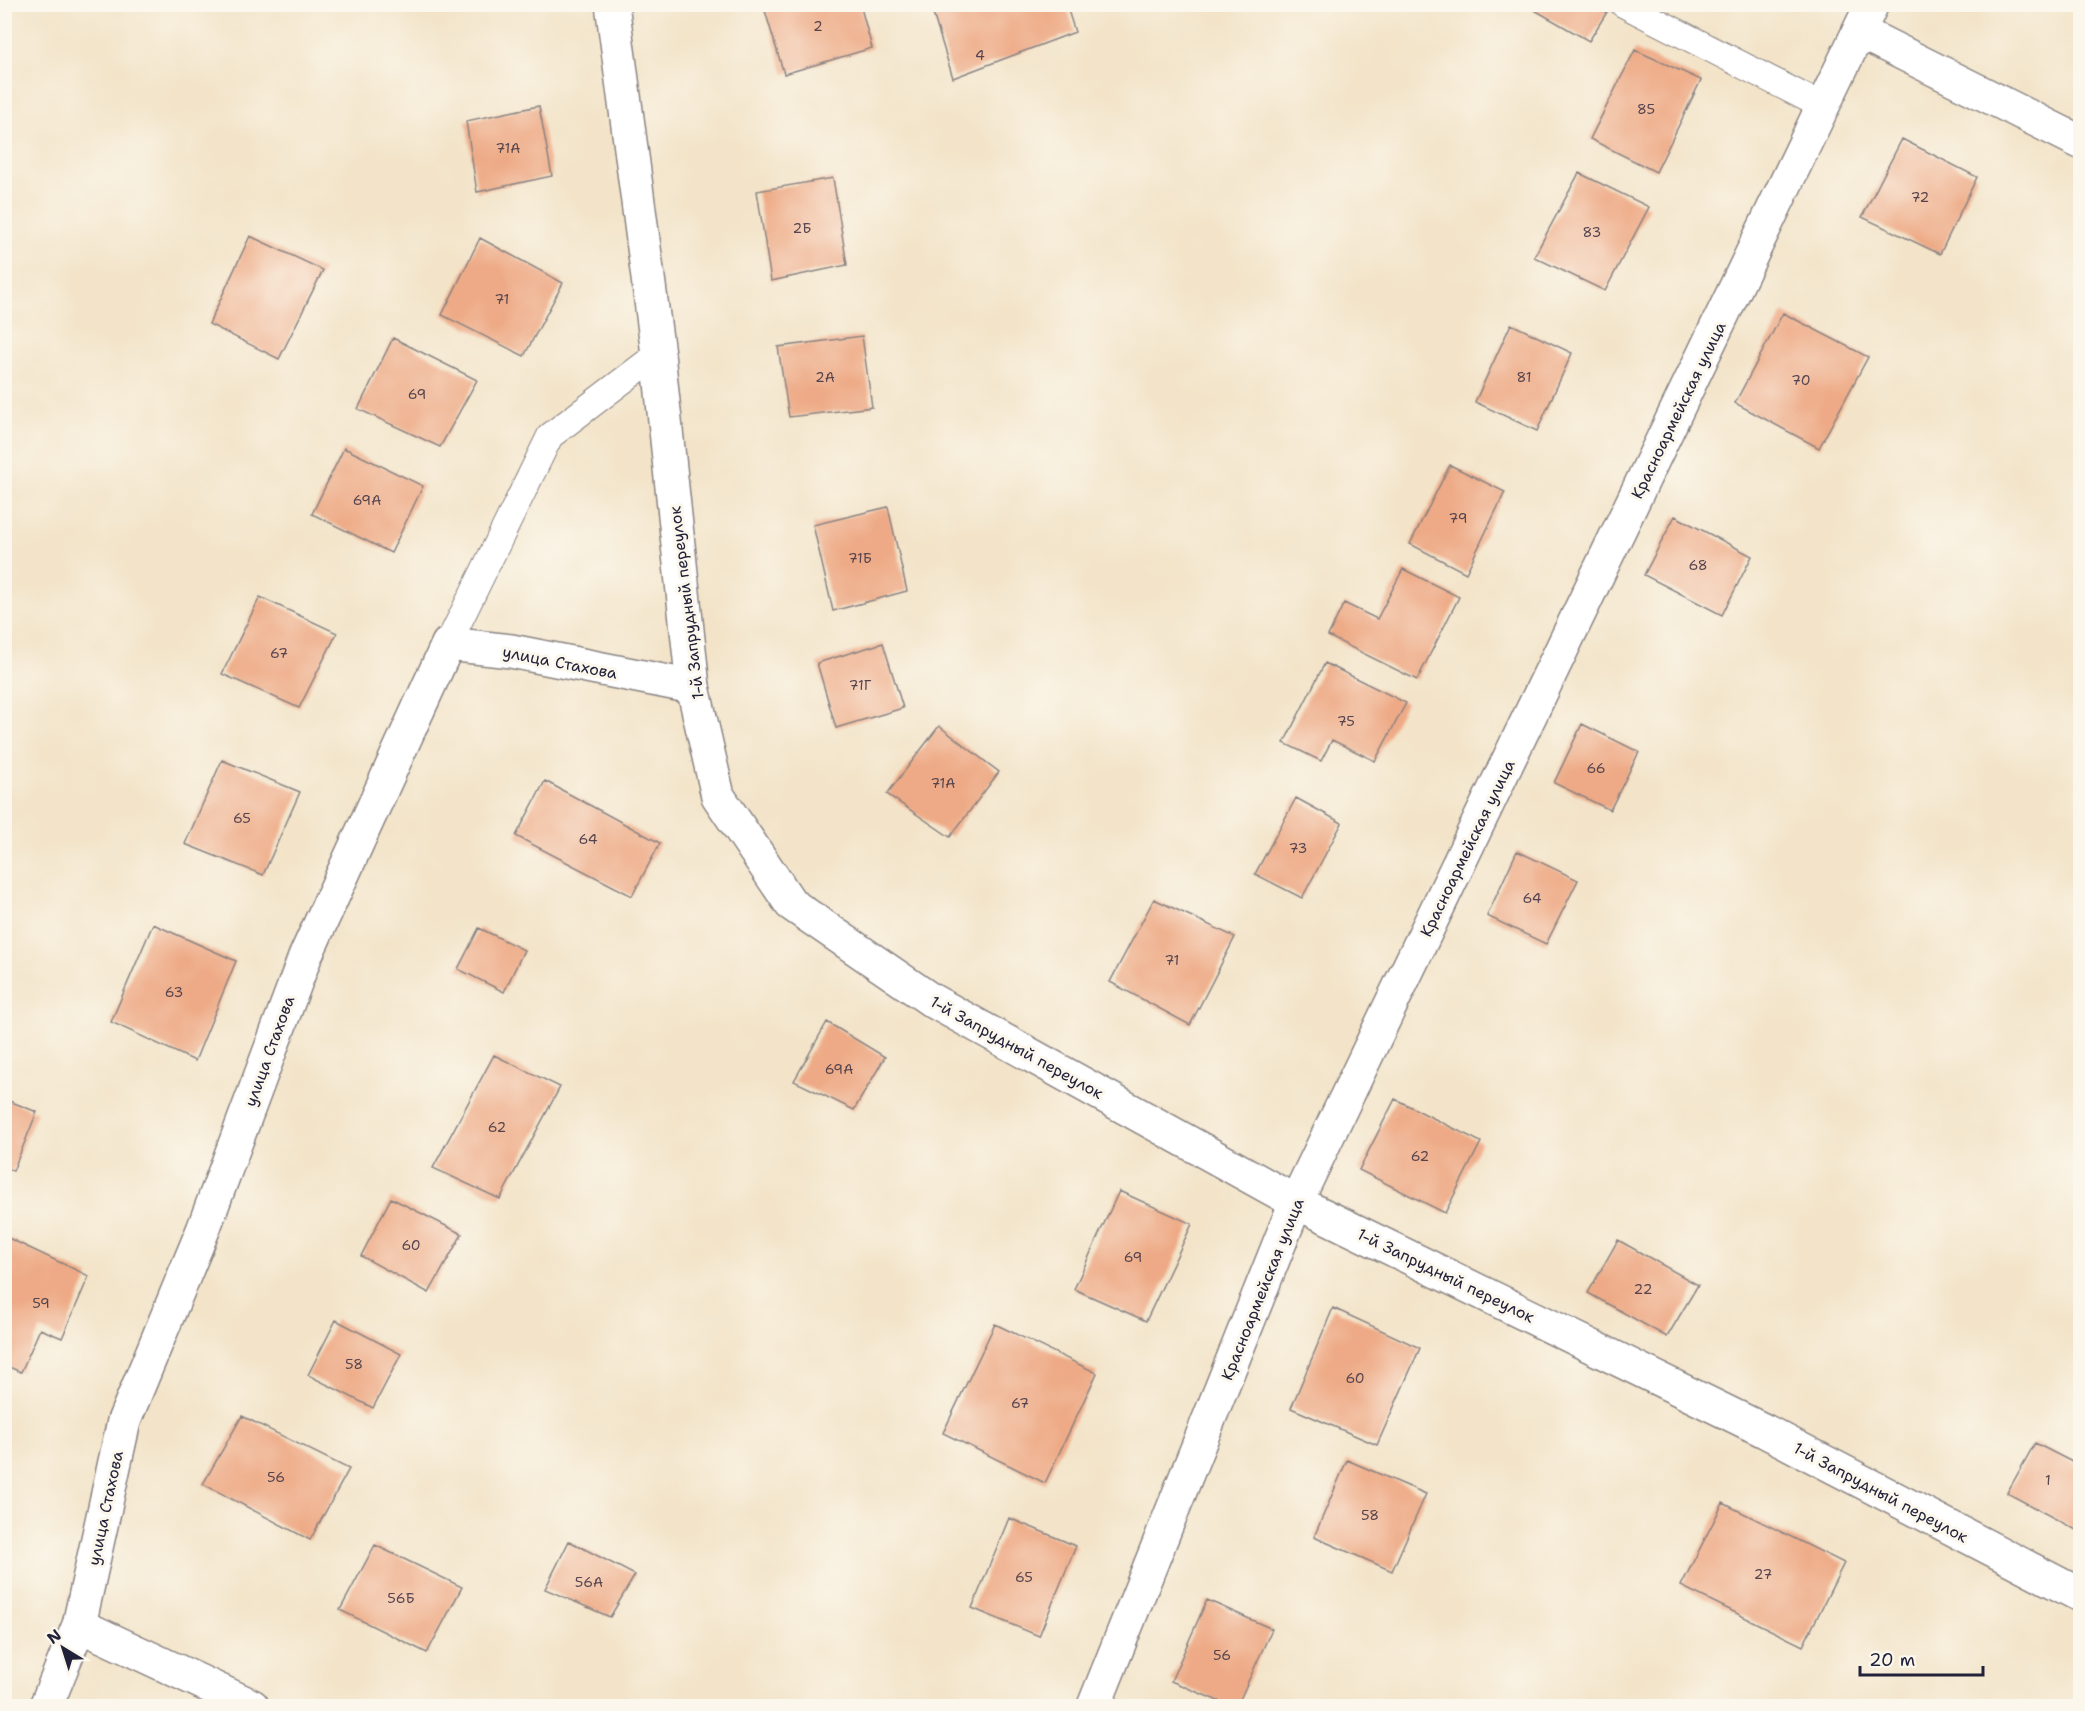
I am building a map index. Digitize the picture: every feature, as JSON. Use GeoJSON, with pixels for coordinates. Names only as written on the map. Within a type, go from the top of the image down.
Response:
{"type":"FeatureCollection","features":[{"type":"Feature","properties":{"kind":"street","name":"1-й Запрудный переулок"},"geometry":{"type":"LineString","coordinates":[[612,4],[658,354],[693,687],[718,796],[791,904],[932,1000],[1296,1202],[1765,1431],[2080,1595]]}},
{"type":"Feature","properties":{"kind":"street","name":"Красноармейская улица"},"geometry":{"type":"LineString","coordinates":[[1094,1707],[1296,1202],[1866,18]]}},
{"type":"Feature","properties":{"kind":"street"},"geometry":{"type":"LineString","coordinates":[[1866,18],[2080,142]]}},
{"type":"Feature","properties":{"kind":"street","name":"улица Стахова"},"geometry":{"type":"LineString","coordinates":[[46,1707],[79,1625],[124,1422],[203,1230],[304,957],[448,644],[512,651],[693,687]]}},
{"type":"Feature","properties":{"kind":"street"},"geometry":{"type":"LineString","coordinates":[[79,1625],[252,1707]]}},
{"type":"Feature","properties":{"kind":"lane"},"geometry":{"type":"LineString","coordinates":[[1623,4],[1824,106]]}},
{"type":"Feature","properties":{"kind":"lane"},"geometry":{"type":"LineString","coordinates":[[448,644],[550,436],[658,354]]}},
{"type":"Feature","properties":{"kind":"building"},"geometry":{"type":"Polygon","coordinates":[[[763,4],[860,4],[872,48],[784,74],[763,4]]]}},
{"type":"Feature","properties":{"kind":"building"},"geometry":{"type":"Polygon","coordinates":[[[930,4],[1066,4],[1075,32],[953,78],[930,4]]]}},
{"type":"Feature","properties":{"kind":"building"},"geometry":{"type":"Polygon","coordinates":[[[1524,4],[1612,4],[1589,41],[1524,4]]]}},
{"type":"Feature","properties":{"kind":"building"},"geometry":{"type":"Polygon","coordinates":[[[1635,50],[1701,80],[1656,172],[1590,139],[1635,50]]]}},
{"type":"Feature","properties":{"kind":"building"},"geometry":{"type":"Polygon","coordinates":[[[539,106],[552,176],[477,192],[466,121],[539,106]]]}},
{"type":"Feature","properties":{"kind":"building"},"geometry":{"type":"Polygon","coordinates":[[[1902,139],[1977,177],[1940,254],[1862,217],[1902,139]]]}},
{"type":"Feature","properties":{"kind":"building"},"geometry":{"type":"Polygon","coordinates":[[[1579,173],[1649,207],[1605,291],[1534,257],[1579,173]]]}},
{"type":"Feature","properties":{"kind":"building"},"geometry":{"type":"Polygon","coordinates":[[[833,178],[847,265],[771,281],[757,191],[833,178]]]}},
{"type":"Feature","properties":{"kind":"building"},"geometry":{"type":"Polygon","coordinates":[[[250,236],[323,270],[279,359],[209,324],[250,236]]]}},
{"type":"Feature","properties":{"kind":"building"},"geometry":{"type":"Polygon","coordinates":[[[480,238],[563,283],[524,356],[442,315],[480,238]]]}},
{"type":"Feature","properties":{"kind":"building"},"geometry":{"type":"Polygon","coordinates":[[[1783,313],[1868,357],[1819,448],[1735,403],[1783,313]]]}},
{"type":"Feature","properties":{"kind":"building"},"geometry":{"type":"Polygon","coordinates":[[[1511,324],[1572,353],[1537,431],[1475,402],[1511,324]]]}},
{"type":"Feature","properties":{"kind":"building"},"geometry":{"type":"Polygon","coordinates":[[[862,336],[872,407],[789,417],[778,347],[862,336]]]}},
{"type":"Feature","properties":{"kind":"building"},"geometry":{"type":"Polygon","coordinates":[[[393,338],[477,380],[440,447],[358,409],[393,338]]]}},
{"type":"Feature","properties":{"kind":"building"},"geometry":{"type":"Polygon","coordinates":[[[344,448],[423,486],[391,553],[312,514],[344,448]]]}},
{"type":"Feature","properties":{"kind":"building"},"geometry":{"type":"Polygon","coordinates":[[[1450,465],[1505,492],[1466,573],[1410,544],[1450,465]]]}},
{"type":"Feature","properties":{"kind":"building"},"geometry":{"type":"Polygon","coordinates":[[[888,507],[907,591],[833,611],[813,525],[888,507]]]}},
{"type":"Feature","properties":{"kind":"building"},"geometry":{"type":"Polygon","coordinates":[[[1675,516],[1752,556],[1722,615],[1644,575],[1675,516]]]}},
{"type":"Feature","properties":{"kind":"building"},"geometry":{"type":"Polygon","coordinates":[[[1403,569],[1459,597],[1417,680],[1328,636],[1344,603],[1377,619],[1403,569]]]}},
{"type":"Feature","properties":{"kind":"building"},"geometry":{"type":"Polygon","coordinates":[[[260,597],[337,633],[299,708],[222,674],[260,597]]]}},
{"type":"Feature","properties":{"kind":"building"},"geometry":{"type":"Polygon","coordinates":[[[883,643],[903,708],[836,728],[817,663],[883,643]]]}},
{"type":"Feature","properties":{"kind":"building"},"geometry":{"type":"Polygon","coordinates":[[[1325,663],[1406,703],[1375,761],[1332,740],[1321,761],[1284,743],[1325,663]]]}},
{"type":"Feature","properties":{"kind":"building"},"geometry":{"type":"Polygon","coordinates":[[[1582,724],[1639,752],[1610,810],[1554,783],[1582,724]]]}},
{"type":"Feature","properties":{"kind":"building"},"geometry":{"type":"Polygon","coordinates":[[[939,726],[999,772],[950,837],[887,794],[939,726]]]}},
{"type":"Feature","properties":{"kind":"building"},"geometry":{"type":"Polygon","coordinates":[[[222,760],[300,792],[263,875],[185,844],[222,760]]]}},
{"type":"Feature","properties":{"kind":"building"},"geometry":{"type":"Polygon","coordinates":[[[545,781],[660,843],[632,896],[516,836],[545,781]]]}},
{"type":"Feature","properties":{"kind":"building"},"geometry":{"type":"Polygon","coordinates":[[[1296,798],[1342,823],[1302,898],[1255,874],[1296,798]]]}},
{"type":"Feature","properties":{"kind":"building"},"geometry":{"type":"Polygon","coordinates":[[[1517,851],[1578,880],[1546,944],[1487,916],[1517,851]]]}},
{"type":"Feature","properties":{"kind":"building"},"geometry":{"type":"Polygon","coordinates":[[[1154,899],[1235,937],[1190,1025],[1110,982],[1154,899]]]}},
{"type":"Feature","properties":{"kind":"building"},"geometry":{"type":"Polygon","coordinates":[[[153,924],[236,961],[195,1061],[111,1022],[153,924]]]}},
{"type":"Feature","properties":{"kind":"building"},"geometry":{"type":"Polygon","coordinates":[[[479,928],[524,950],[504,992],[458,969],[479,928]]]}},
{"type":"Feature","properties":{"kind":"building"},"geometry":{"type":"Polygon","coordinates":[[[827,1022],[885,1057],[854,1110],[794,1081],[827,1022]]]}},
{"type":"Feature","properties":{"kind":"building"},"geometry":{"type":"Polygon","coordinates":[[[494,1055],[560,1087],[500,1199],[433,1168],[494,1055]]]}},
{"type":"Feature","properties":{"kind":"building"},"geometry":{"type":"Polygon","coordinates":[[[4,1099],[37,1112],[13,1171],[4,1167],[4,1099]]]}},
{"type":"Feature","properties":{"kind":"building"},"geometry":{"type":"Polygon","coordinates":[[[1395,1099],[1481,1142],[1445,1213],[1359,1170],[1395,1099]]]}},
{"type":"Feature","properties":{"kind":"building"},"geometry":{"type":"Polygon","coordinates":[[[1119,1191],[1192,1224],[1146,1321],[1074,1289],[1119,1191]]]}},
{"type":"Feature","properties":{"kind":"building"},"geometry":{"type":"Polygon","coordinates":[[[391,1198],[462,1234],[429,1293],[361,1256],[391,1198]]]}},
{"type":"Feature","properties":{"kind":"building"},"geometry":{"type":"Polygon","coordinates":[[[4,1236],[89,1276],[62,1338],[40,1329],[21,1372],[4,1365],[4,1236]]]}},
{"type":"Feature","properties":{"kind":"building"},"geometry":{"type":"Polygon","coordinates":[[[1618,1240],[1698,1285],[1667,1337],[1588,1293],[1618,1240]]]}},
{"type":"Feature","properties":{"kind":"building"},"geometry":{"type":"Polygon","coordinates":[[[1333,1308],[1420,1348],[1377,1445],[1291,1408],[1333,1308]]]}},
{"type":"Feature","properties":{"kind":"building"},"geometry":{"type":"Polygon","coordinates":[[[336,1320],[401,1354],[373,1408],[308,1375],[336,1320]]]}},
{"type":"Feature","properties":{"kind":"building"},"geometry":{"type":"Polygon","coordinates":[[[995,1324],[1097,1373],[1045,1483],[943,1433],[995,1324]]]}},
{"type":"Feature","properties":{"kind":"building"},"geometry":{"type":"Polygon","coordinates":[[[242,1416],[349,1469],[310,1540],[203,1484],[242,1416]]]}},
{"type":"Feature","properties":{"kind":"building"},"geometry":{"type":"Polygon","coordinates":[[[2035,1443],[2080,1466],[2080,1532],[2007,1493],[2035,1443]]]}},
{"type":"Feature","properties":{"kind":"building"},"geometry":{"type":"Polygon","coordinates":[[[1347,1460],[1426,1494],[1392,1571],[1314,1537],[1347,1460]]]}},
{"type":"Feature","properties":{"kind":"building"},"geometry":{"type":"Polygon","coordinates":[[[1723,1503],[1844,1563],[1803,1646],[1681,1586],[1723,1503]]]}},
{"type":"Feature","properties":{"kind":"building"},"geometry":{"type":"Polygon","coordinates":[[[1009,1518],[1076,1546],[1039,1636],[972,1608],[1009,1518]]]}},
{"type":"Feature","properties":{"kind":"building"},"geometry":{"type":"Polygon","coordinates":[[[569,1541],[635,1575],[610,1617],[545,1589],[569,1541]]]}},
{"type":"Feature","properties":{"kind":"building"},"geometry":{"type":"Polygon","coordinates":[[[375,1545],[462,1587],[427,1653],[340,1610],[375,1545]]]}},
{"type":"Feature","properties":{"kind":"building"},"geometry":{"type":"Polygon","coordinates":[[[1207,1600],[1272,1629],[1237,1706],[1230,1706],[1171,1681],[1207,1600]]]}}]}
